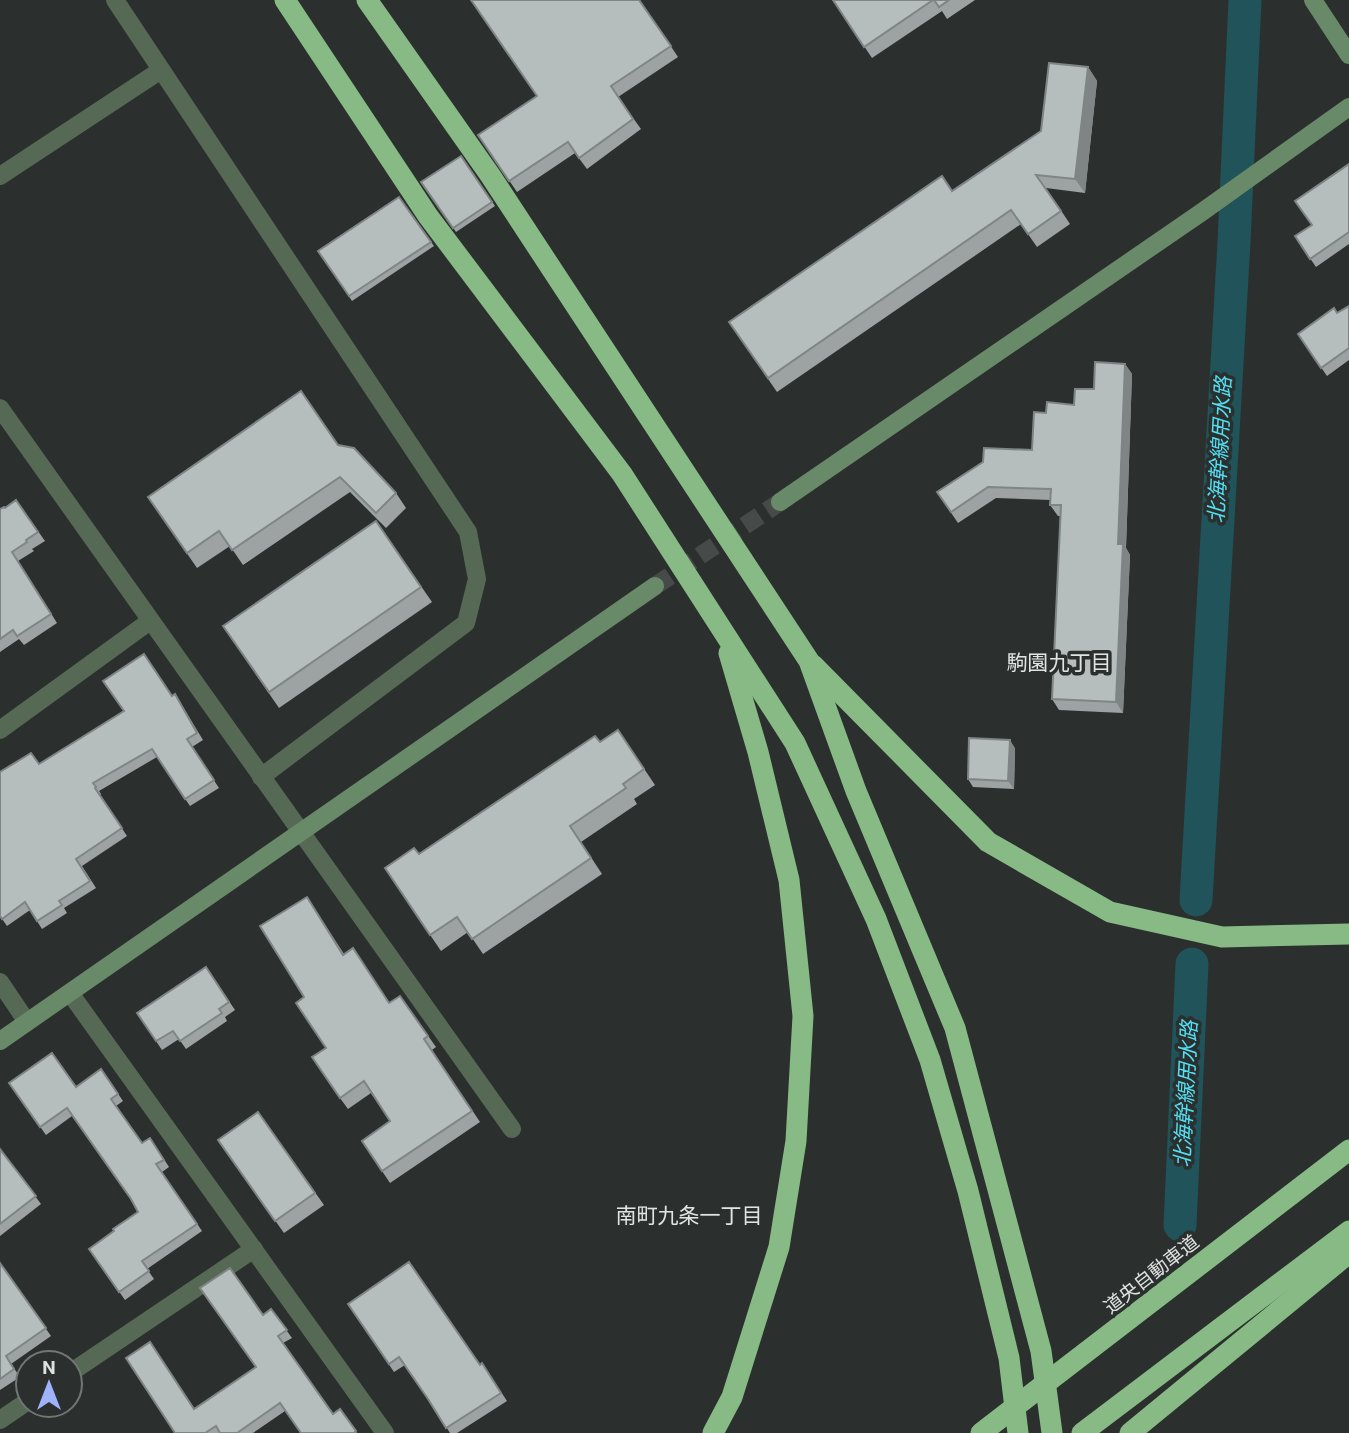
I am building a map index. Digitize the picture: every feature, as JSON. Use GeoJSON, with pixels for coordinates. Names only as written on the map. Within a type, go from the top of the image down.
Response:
{"type":"FeatureCollection","features":[{"type":"Feature","properties":{"kind":"highway"},"geometry":{"type":"LineString","coordinates":[[285,0],[428,215],[622,474],[795,743],[876,919],[930,1060],[968,1191],[1009,1359],[1018,1433]]}},
{"type":"Feature","properties":{"kind":"highway"},"geometry":{"type":"LineString","coordinates":[[367,0],[490,175],[809,661],[988,842],[1110,912],[1222,937],[1349,934]]}},
{"type":"Feature","properties":{"kind":"highway"},"geometry":{"type":"LineString","coordinates":[[713,1433],[732,1397],[779,1247],[796,1141],[803,1016],[789,880],[758,752],[723,631]]}},
{"type":"Feature","properties":{"kind":"highway"},"geometry":{"type":"LineString","coordinates":[[809,661],[856,791],[955,1028],[1041,1351],[1052,1433]]}},
{"type":"Feature","properties":{"kind":"highway","name":"道央自動車道"},"geometry":{"type":"LineString","coordinates":[[981,1433],[1349,1150]]}},
{"type":"Feature","properties":{"kind":"highway"},"geometry":{"type":"LineString","coordinates":[[1082,1433],[1349,1231]]}},
{"type":"Feature","properties":{"kind":"highway"},"geometry":{"type":"LineString","coordinates":[[1130,1433],[1349,1253]]}},
{"type":"Feature","properties":{"kind":"street"},"geometry":{"type":"LineString","coordinates":[[115,0],[468,532],[477,579],[466,623],[261,777]]}},
{"type":"Feature","properties":{"kind":"street"},"geometry":{"type":"LineString","coordinates":[[1313,0],[1349,55]]}},
{"type":"Feature","properties":{"kind":"street"},"geometry":{"type":"LineString","coordinates":[[0,176],[161,70]]}},
{"type":"Feature","properties":{"kind":"street"},"geometry":{"type":"LineString","coordinates":[[780,502],[1202,212],[1349,107]]}},
{"type":"Feature","properties":{"kind":"street"},"geometry":{"type":"LineString","coordinates":[[0,408],[512,1129]]}},
{"type":"Feature","properties":{"kind":"street"},"geometry":{"type":"LineString","coordinates":[[0,1041],[655,586]]}},
{"type":"Feature","properties":{"kind":"street"},"geometry":{"type":"LineString","coordinates":[[0,730],[150,621]]}},
{"type":"Feature","properties":{"kind":"street"},"geometry":{"type":"LineString","coordinates":[[0,982],[27,1022]]}},
{"type":"Feature","properties":{"kind":"street"},"geometry":{"type":"LineString","coordinates":[[69,993],[385,1433]]}},
{"type":"Feature","properties":{"kind":"street"},"geometry":{"type":"LineString","coordinates":[[84,1364],[254,1249]]}},
{"type":"Feature","properties":{"kind":"building"},"geometry":{"type":"Polygon","coordinates":[[[471,0],[639,0],[671,46],[611,86],[633,119],[579,158],[568,142],[509,181],[478,135],[537,96],[471,0]]]}},
{"type":"Feature","properties":{"kind":"building"},"geometry":{"type":"Polygon","coordinates":[[[833,0],[933,0],[864,47],[833,0]]]}},
{"type":"Feature","properties":{"kind":"building"},"geometry":{"type":"Polygon","coordinates":[[[934,0],[949,0],[939,7],[934,0]]]}},
{"type":"Feature","properties":{"kind":"building"},"geometry":{"type":"Polygon","coordinates":[[[1049,63],[1088,67],[1075,179],[1036,175],[1061,211],[1028,234],[1011,210],[768,378],[729,322],[942,176],[952,191],[1041,131],[1049,63]]]}},
{"type":"Feature","properties":{"kind":"building"},"geometry":{"type":"Polygon","coordinates":[[[461,156],[492,202],[453,228],[421,182],[461,156]]]}},
{"type":"Feature","properties":{"kind":"building"},"geometry":{"type":"Polygon","coordinates":[[[1349,164],[1349,232],[1310,259],[1295,236],[1312,225],[1295,201],[1349,164]]]}},
{"type":"Feature","properties":{"kind":"building"},"geometry":{"type":"Polygon","coordinates":[[[399,197],[431,242],[349,296],[318,251],[399,197]]]}},
{"type":"Feature","properties":{"kind":"building"},"geometry":{"type":"Polygon","coordinates":[[[1349,306],[1349,348],[1321,368],[1298,334],[1334,308],[1337,313],[1349,306]]]}},
{"type":"Feature","properties":{"kind":"building"},"geometry":{"type":"Polygon","coordinates":[[[1095,362],[1125,364],[1118,544],[1123,544],[1116,702],[1052,699],[1061,505],[1050,505],[1051,489],[988,487],[951,512],[937,492],[983,462],[984,448],[1032,450],[1034,412],[1046,413],[1047,402],[1074,405],[1075,389],[1094,389],[1095,362]]]}},
{"type":"Feature","properties":{"kind":"building"},"geometry":{"type":"Polygon","coordinates":[[[301,391],[338,445],[354,448],[396,493],[376,513],[340,477],[232,550],[219,531],[187,553],[148,497],[301,391]]]}},
{"type":"Feature","properties":{"kind":"building"},"geometry":{"type":"Polygon","coordinates":[[[16,500],[38,532],[12,552],[51,614],[17,636],[13,630],[0,639],[0,509],[16,500]]]}},
{"type":"Feature","properties":{"kind":"building"},"geometry":{"type":"Polygon","coordinates":[[[376,521],[421,587],[269,692],[223,626],[376,521]]]}},
{"type":"Feature","properties":{"kind":"building"},"geometry":{"type":"Polygon","coordinates":[[[144,654],[172,696],[175,694],[197,733],[187,739],[214,780],[185,799],[152,749],[93,783],[122,828],[76,859],[90,881],[59,901],[62,905],[37,921],[25,902],[2,919],[0,772],[31,753],[39,764],[124,711],[103,681],[144,654]]]}},
{"type":"Feature","properties":{"kind":"building"},"geometry":{"type":"Polygon","coordinates":[[[618,730],[644,769],[623,784],[626,788],[570,826],[591,858],[472,939],[457,917],[430,935],[385,868],[414,848],[419,854],[595,736],[600,742],[618,730]]]}},
{"type":"Feature","properties":{"kind":"building"},"geometry":{"type":"Polygon","coordinates":[[[969,738],[1010,740],[1008,781],[968,779],[969,738]]]}},
{"type":"Feature","properties":{"kind":"building"},"geometry":{"type":"Polygon","coordinates":[[[307,897],[343,955],[353,948],[389,1003],[400,996],[428,1036],[424,1039],[472,1111],[382,1171],[362,1141],[390,1121],[364,1081],[340,1098],[312,1057],[326,1048],[296,1003],[304,997],[260,926],[307,897]]]}},
{"type":"Feature","properties":{"kind":"building"},"geometry":{"type":"Polygon","coordinates":[[[206,967],[229,1002],[219,1009],[222,1013],[180,1041],[173,1031],[156,1041],[137,1013],[206,967]]]}},
{"type":"Feature","properties":{"kind":"building"},"geometry":{"type":"Polygon","coordinates":[[[52,1053],[76,1087],[101,1069],[118,1094],[111,1099],[142,1143],[150,1138],[164,1160],[156,1164],[197,1224],[142,1261],[149,1271],[119,1292],[89,1249],[138,1212],[67,1108],[40,1127],[9,1083],[52,1053]]]}},
{"type":"Feature","properties":{"kind":"building"},"geometry":{"type":"Polygon","coordinates":[[[258,1112],[315,1193],[275,1221],[218,1140],[258,1112]]]}},
{"type":"Feature","properties":{"kind":"building"},"geometry":{"type":"Polygon","coordinates":[[[0,1149],[36,1196],[0,1224],[0,1149]]]}},
{"type":"Feature","properties":{"kind":"building"},"geometry":{"type":"Polygon","coordinates":[[[409,1262],[501,1393],[446,1428],[399,1357],[389,1364],[348,1304],[409,1262]]]}},
{"type":"Feature","properties":{"kind":"building"},"geometry":{"type":"Polygon","coordinates":[[[0,1263],[46,1328],[6,1356],[14,1369],[0,1379],[0,1263]]]}},
{"type":"Feature","properties":{"kind":"building"},"geometry":{"type":"Polygon","coordinates":[[[230,1268],[263,1315],[271,1309],[287,1330],[278,1336],[333,1414],[340,1409],[356,1431],[354,1433],[301,1433],[280,1403],[237,1433],[220,1433],[216,1426],[205,1433],[175,1433],[126,1358],[150,1342],[194,1409],[256,1367],[200,1288],[230,1268]]]}},
{"type":"Feature","properties":{"kind":"waterway","name":"北海幹線用水路"},"geometry":{"type":"LineString","coordinates":[[1196,900],[1234,242],[1245,0]]}},
{"type":"Feature","properties":{"kind":"waterway","name":"北海幹線用水路"},"geometry":{"type":"LineString","coordinates":[[1180,1225],[1192,964]]}},
{"type":"Feature","properties":{"kind":"tunnel"},"geometry":{"type":"LineString","coordinates":[[655,586],[780,502]]}},
{"type":"Feature","properties":{"kind":"district","name":"駒園九丁目"},"geometry":{"type":"Point","coordinates":[1059,663]}},
{"type":"Feature","properties":{"kind":"district","name":"南町九条一丁目"},"geometry":{"type":"Point","coordinates":[689,1216]}}]}
